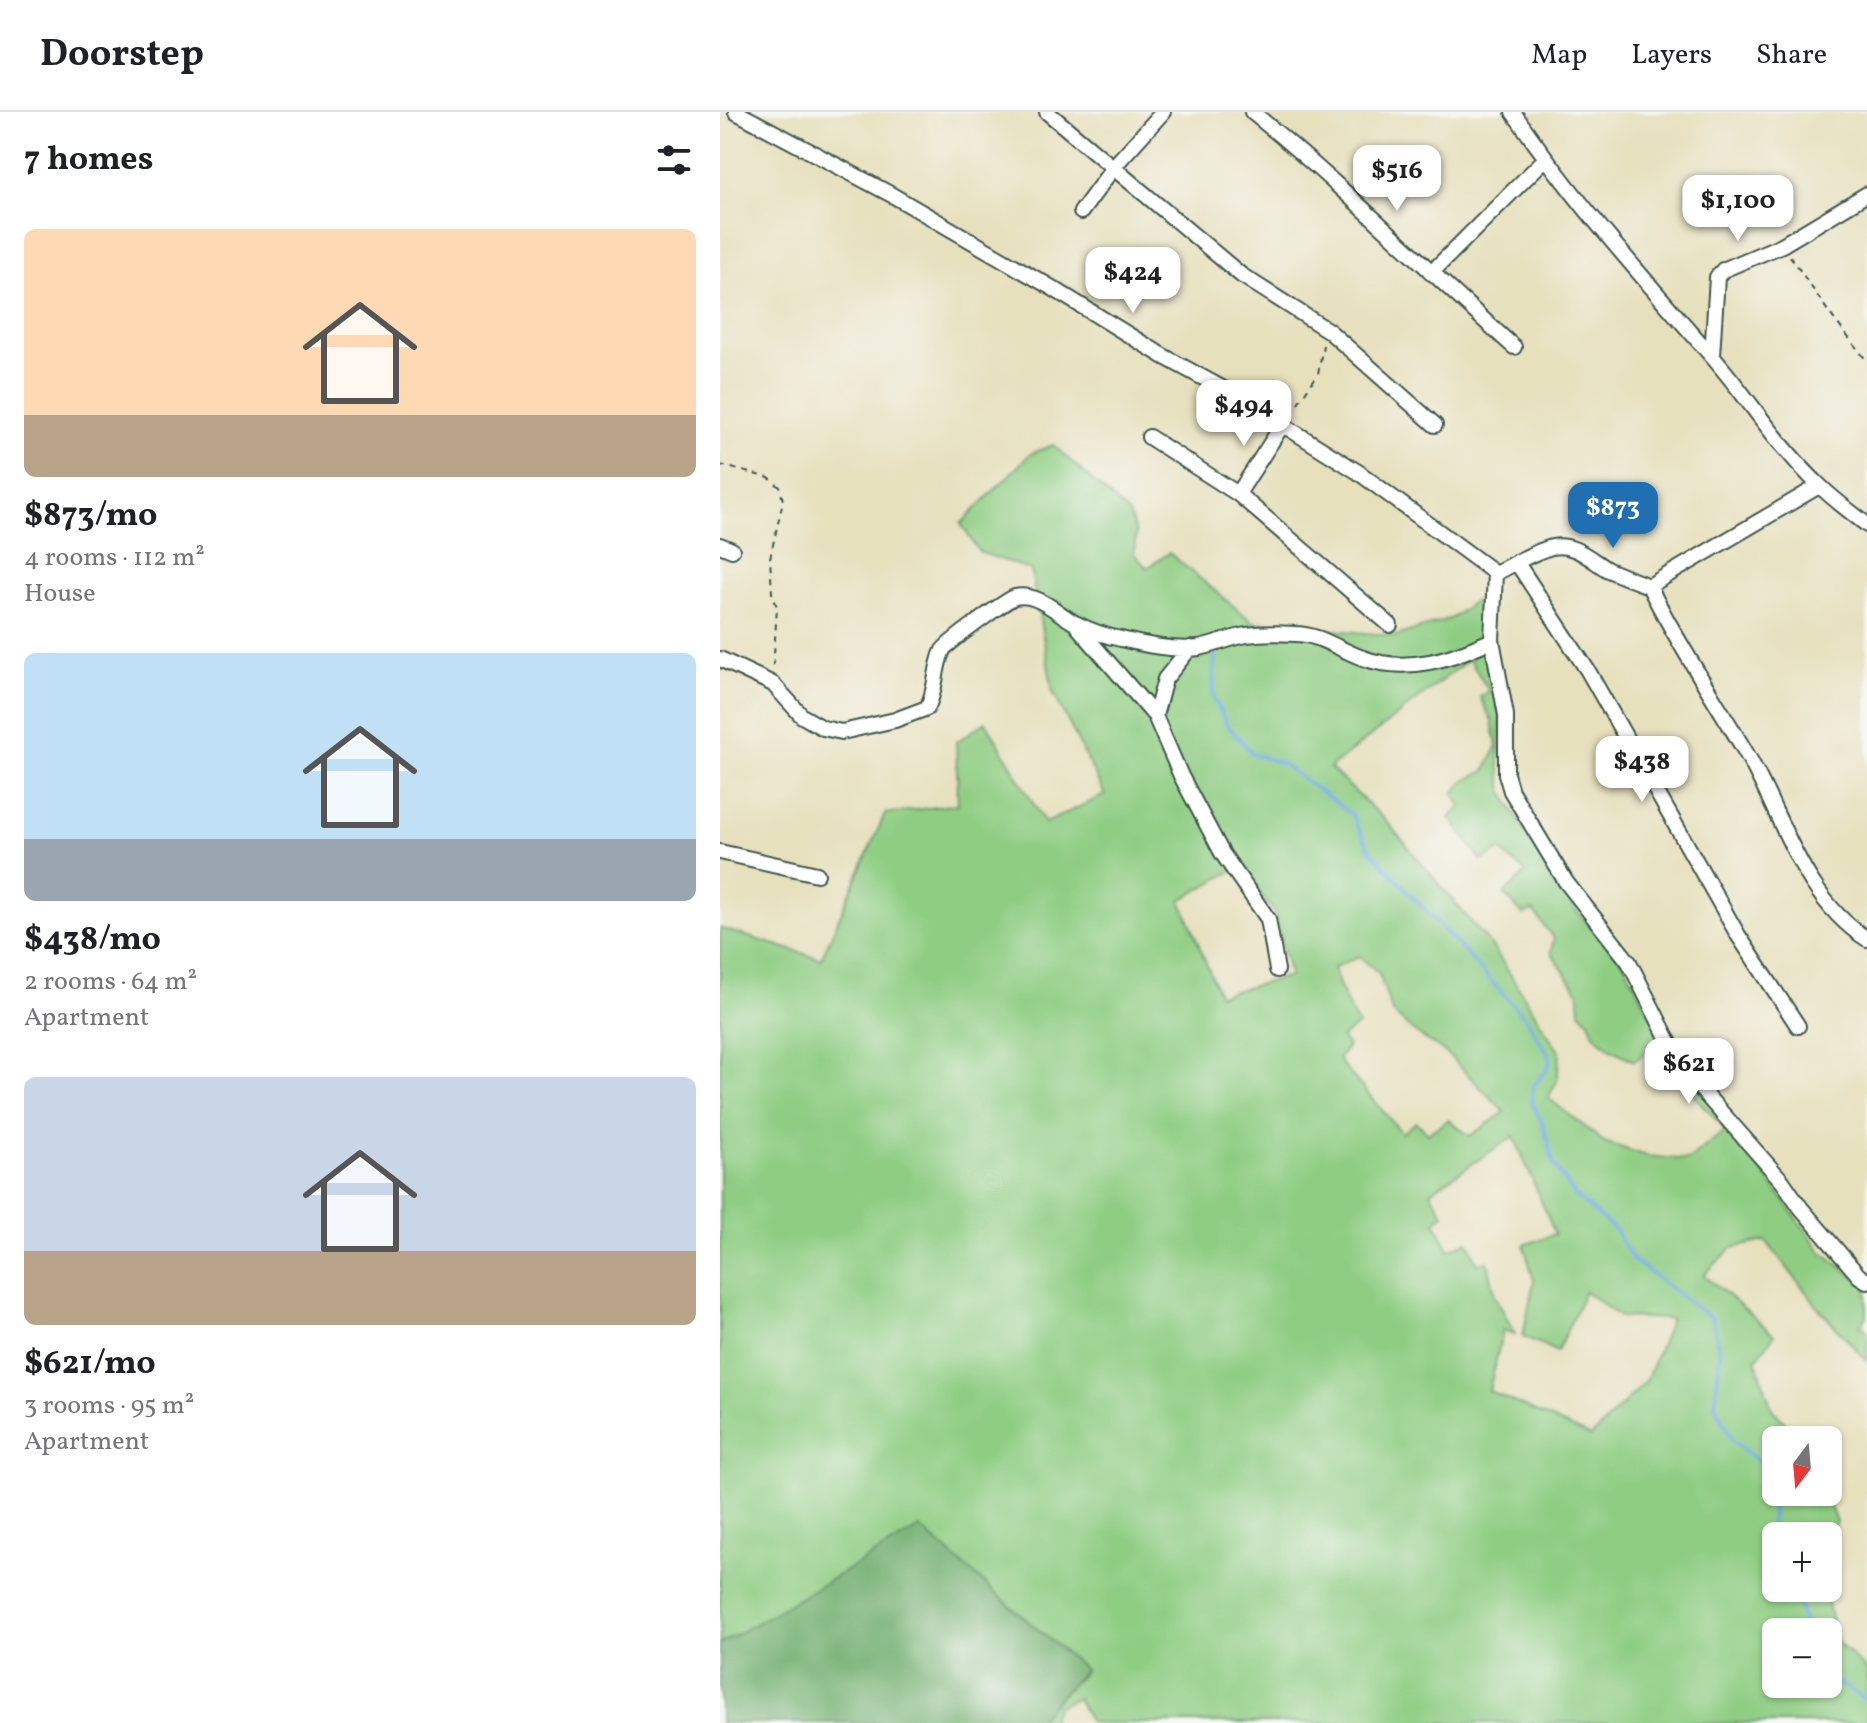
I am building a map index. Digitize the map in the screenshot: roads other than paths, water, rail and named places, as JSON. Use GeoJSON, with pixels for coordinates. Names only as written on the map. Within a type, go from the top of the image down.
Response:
{"type":"FeatureCollection","features":[{"type":"Feature","properties":{"kind":"street"},"geometry":{"type":"LineString","coordinates":[[736,112],[975,242],[1163,356],[1283,424],[1358,472],[1495,573]]}},
{"type":"Feature","properties":{"kind":"street"},"geometry":{"type":"LineString","coordinates":[[1047,112],[1241,275],[1329,331],[1435,425]]}},
{"type":"Feature","properties":{"kind":"street"},"geometry":{"type":"LineString","coordinates":[[1081,212],[1114,167],[1163,112]]}},
{"type":"Feature","properties":{"kind":"street"},"geometry":{"type":"LineString","coordinates":[[1252,112],[1317,164],[1514,347]]}},
{"type":"Feature","properties":{"kind":"street"},"geometry":{"type":"LineString","coordinates":[[1513,112],[1545,159],[1664,305],[1712,356],[1819,486],[1867,525]]}},
{"type":"Feature","properties":{"kind":"street"},"geometry":{"type":"LineString","coordinates":[[1431,273],[1545,159]]}},
{"type":"Feature","properties":{"kind":"street"},"geometry":{"type":"LineString","coordinates":[[1712,356],[1717,277],[1723,270],[1782,245],[1867,194]]}},
{"type":"Feature","properties":{"kind":"street"},"geometry":{"type":"LineString","coordinates":[[1238,494],[1283,424]]}},
{"type":"Feature","properties":{"kind":"street"},"geometry":{"type":"LineString","coordinates":[[1149,437],[1238,494],[1390,625]]}},
{"type":"Feature","properties":{"kind":"street"},"geometry":{"type":"LineString","coordinates":[[1649,586],[1819,486]]}},
{"type":"Feature","properties":{"kind":"street"},"geometry":{"type":"LineString","coordinates":[[1495,573],[1543,550],[1561,546],[1583,552],[1604,568],[1649,586],[1702,683],[1747,755],[1806,871],[1846,924],[1867,939]]}},
{"type":"Feature","properties":{"kind":"street"},"geometry":{"type":"LineString","coordinates":[[1517,563],[1588,671],[1738,935],[1798,1026]]}},
{"type":"Feature","properties":{"kind":"street"},"geometry":{"type":"LineString","coordinates":[[1495,573],[1492,640],[1506,715],[1506,774],[1520,808],[1566,882],[1629,962],[1683,1069],[1783,1182],[1859,1276],[1867,1281]]}},
{"type":"Feature","properties":{"kind":"street"},"geometry":{"type":"LineString","coordinates":[[720,659],[773,684],[802,716],[823,728],[842,732],[895,720],[927,708],[933,697],[944,646],[1012,597],[1025,596],[1054,608],[1074,623],[1155,716],[1181,776],[1222,853],[1268,919],[1277,970]]}},
{"type":"Feature","properties":{"kind":"street"},"geometry":{"type":"LineString","coordinates":[[1074,623],[1117,638],[1190,648],[1247,635],[1300,634],[1321,638],[1361,658],[1402,664],[1442,660],[1492,640]]}},
{"type":"Feature","properties":{"kind":"street"},"geometry":{"type":"LineString","coordinates":[[1155,716],[1165,679],[1190,648]]}},
{"type":"Feature","properties":{"kind":"street"},"geometry":{"type":"LineString","coordinates":[[720,852],[817,874]]}},
{"type":"Feature","properties":{"kind":"waterway"},"geometry":{"type":"LineString","coordinates":[[1215,654],[1213,696],[1227,725],[1253,754],[1281,763],[1351,814],[1369,849],[1528,1021],[1550,1057],[1548,1069],[1534,1085],[1531,1102],[1543,1124],[1554,1165],[1576,1197],[1615,1230],[1633,1260],[1712,1319],[1720,1352],[1715,1406],[1733,1441],[1764,1466],[1773,1488],[1771,1522]]}},
{"type":"Feature","properties":{"kind":"waterway"},"geometry":{"type":"LineString","coordinates":[[1796,1602],[1802,1618]]}},
{"type":"Feature","properties":{"kind":"waterway"},"geometry":{"type":"LineString","coordinates":[[1842,1685],[1867,1700]]}}]}
